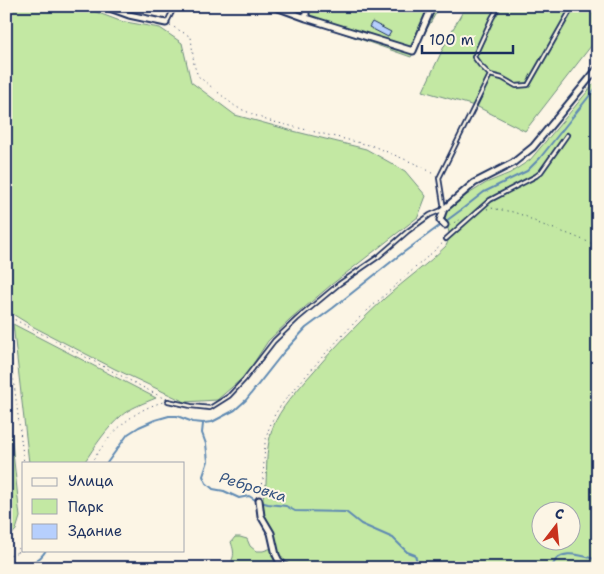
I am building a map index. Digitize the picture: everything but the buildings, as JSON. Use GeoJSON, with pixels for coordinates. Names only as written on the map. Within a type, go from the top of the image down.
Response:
{"type":"FeatureCollection","features":[{"type":"Feature","properties":{"kind":"street"},"geometry":{"type":"LineString","coordinates":[[104,6],[129,15],[166,23]]}},
{"type":"Feature","properties":{"kind":"street"},"geometry":{"type":"LineString","coordinates":[[273,6],[413,51],[431,6]]}},
{"type":"Feature","properties":{"kind":"street"},"geometry":{"type":"LineString","coordinates":[[306,6],[306,18]]}},
{"type":"Feature","properties":{"kind":"street"},"geometry":{"type":"LineString","coordinates":[[444,225],[440,220],[444,209],[474,183],[513,163],[532,147],[598,68]]}},
{"type":"Feature","properties":{"kind":"street"},"geometry":{"type":"LineString","coordinates":[[259,500],[261,516],[271,533],[276,555],[279,561],[287,568]]}},
{"type":"Feature","properties":{"kind":"lane"},"geometry":{"type":"LineString","coordinates":[[166,23],[175,6]]}},
{"type":"Feature","properties":{"kind":"lane"},"geometry":{"type":"LineString","coordinates":[[499,6],[474,56],[490,75],[502,78],[516,86],[528,86],[573,6]]}},
{"type":"Feature","properties":{"kind":"lane"},"geometry":{"type":"LineString","coordinates":[[168,401],[210,408],[229,396],[274,341],[296,319],[339,284],[378,257],[408,231],[444,209],[439,178],[490,75]]}},
{"type":"Feature","properties":{"kind":"lane"},"geometry":{"type":"LineString","coordinates":[[446,239],[490,200],[541,172],[568,135]]}},
{"type":"Feature","properties":{"kind":"path"},"geometry":{"type":"LineString","coordinates":[[166,23],[191,36],[194,65],[198,76],[236,107],[266,120],[373,146],[423,167],[439,178]]}},
{"type":"Feature","properties":{"kind":"path"},"geometry":{"type":"LineString","coordinates":[[479,210],[490,208],[513,212],[546,227],[598,246]]}},
{"type":"Feature","properties":{"kind":"path"},"geometry":{"type":"LineString","coordinates":[[444,225],[452,224],[464,217]]}},
{"type":"Feature","properties":{"kind":"path"},"geometry":{"type":"LineString","coordinates":[[259,500],[268,431],[275,414],[285,400],[347,331],[446,239]]}},
{"type":"Feature","properties":{"kind":"path"},"geometry":{"type":"LineString","coordinates":[[6,315],[168,401]]}},
{"type":"Feature","properties":{"kind":"path"},"geometry":{"type":"LineString","coordinates":[[6,320],[24,462]]}},
{"type":"Feature","properties":{"kind":"path"},"geometry":{"type":"LineString","coordinates":[[6,351],[10,350]]}},
{"type":"Feature","properties":{"kind":"path"},"geometry":{"type":"LineString","coordinates":[[92,462],[102,446],[125,421],[154,404],[168,401]]}},
{"type":"Feature","properties":{"kind":"path"},"geometry":{"type":"LineString","coordinates":[[16,553],[22,543]]}},
{"type":"Feature","properties":{"kind":"path"},"geometry":{"type":"LineString","coordinates":[[6,556],[22,551]]}},
{"type":"Feature","properties":{"kind":"green space"},"geometry":{"type":"Polygon","coordinates":[[[6,6],[80,6],[120,21],[160,28],[182,43],[191,82],[235,115],[366,149],[405,171],[426,196],[418,217],[331,285],[290,320],[268,341],[246,375],[217,400],[185,402],[115,369],[11,313],[6,266],[6,6]]]}},
{"type":"Feature","properties":{"kind":"green space"},"geometry":{"type":"Polygon","coordinates":[[[265,6],[440,6],[411,57],[265,6]]]}},
{"type":"Feature","properties":{"kind":"green space"},"geometry":{"type":"Polygon","coordinates":[[[466,6],[598,6],[598,37],[525,131],[478,107],[423,91],[449,36],[466,6]]]}},
{"type":"Feature","properties":{"kind":"green space"},"geometry":{"type":"Polygon","coordinates":[[[598,79],[598,568],[236,568],[232,560],[234,553],[231,542],[235,537],[247,539],[250,546],[256,551],[272,548],[274,541],[273,530],[263,512],[262,503],[266,483],[267,454],[270,437],[272,429],[284,407],[325,359],[364,318],[446,246],[449,235],[447,226],[442,220],[445,213],[467,195],[486,183],[510,173],[530,160],[598,79]]]}},
{"type":"Feature","properties":{"kind":"green space"},"geometry":{"type":"Polygon","coordinates":[[[13,324],[156,398],[133,408],[121,416],[106,432],[85,462],[29,462],[13,324]]]}},
{"type":"Feature","properties":{"kind":"green space"},"geometry":{"type":"Polygon","coordinates":[[[6,387],[20,517],[16,530],[8,539],[6,539],[6,387]]]}},
{"type":"Feature","properties":{"kind":"waterway"},"geometry":{"type":"LineString","coordinates":[[108,462],[128,434],[155,420],[177,416],[193,422],[212,422],[235,410],[246,400],[283,353],[306,328],[484,192],[527,171],[540,158],[598,85]]}},
{"type":"Feature","properties":{"kind":"waterway","name":"Ребровка"},"geometry":{"type":"LineString","coordinates":[[203,424],[202,433],[206,444],[208,461],[203,476],[206,483],[213,489],[224,491],[239,498],[249,496],[257,501],[286,506],[295,511],[346,512],[361,524],[393,538],[407,552],[415,555],[419,568]]}},
{"type":"Feature","properties":{"kind":"waterway","name":"Ребровка"},"geometry":{"type":"LineString","coordinates":[[6,567],[33,562],[45,552]]}},
{"type":"Feature","properties":{"kind":"waterway","name":"Ребровка"},"geometry":{"type":"LineString","coordinates":[[552,568],[555,561],[565,555],[578,555],[598,560]]}}]}
